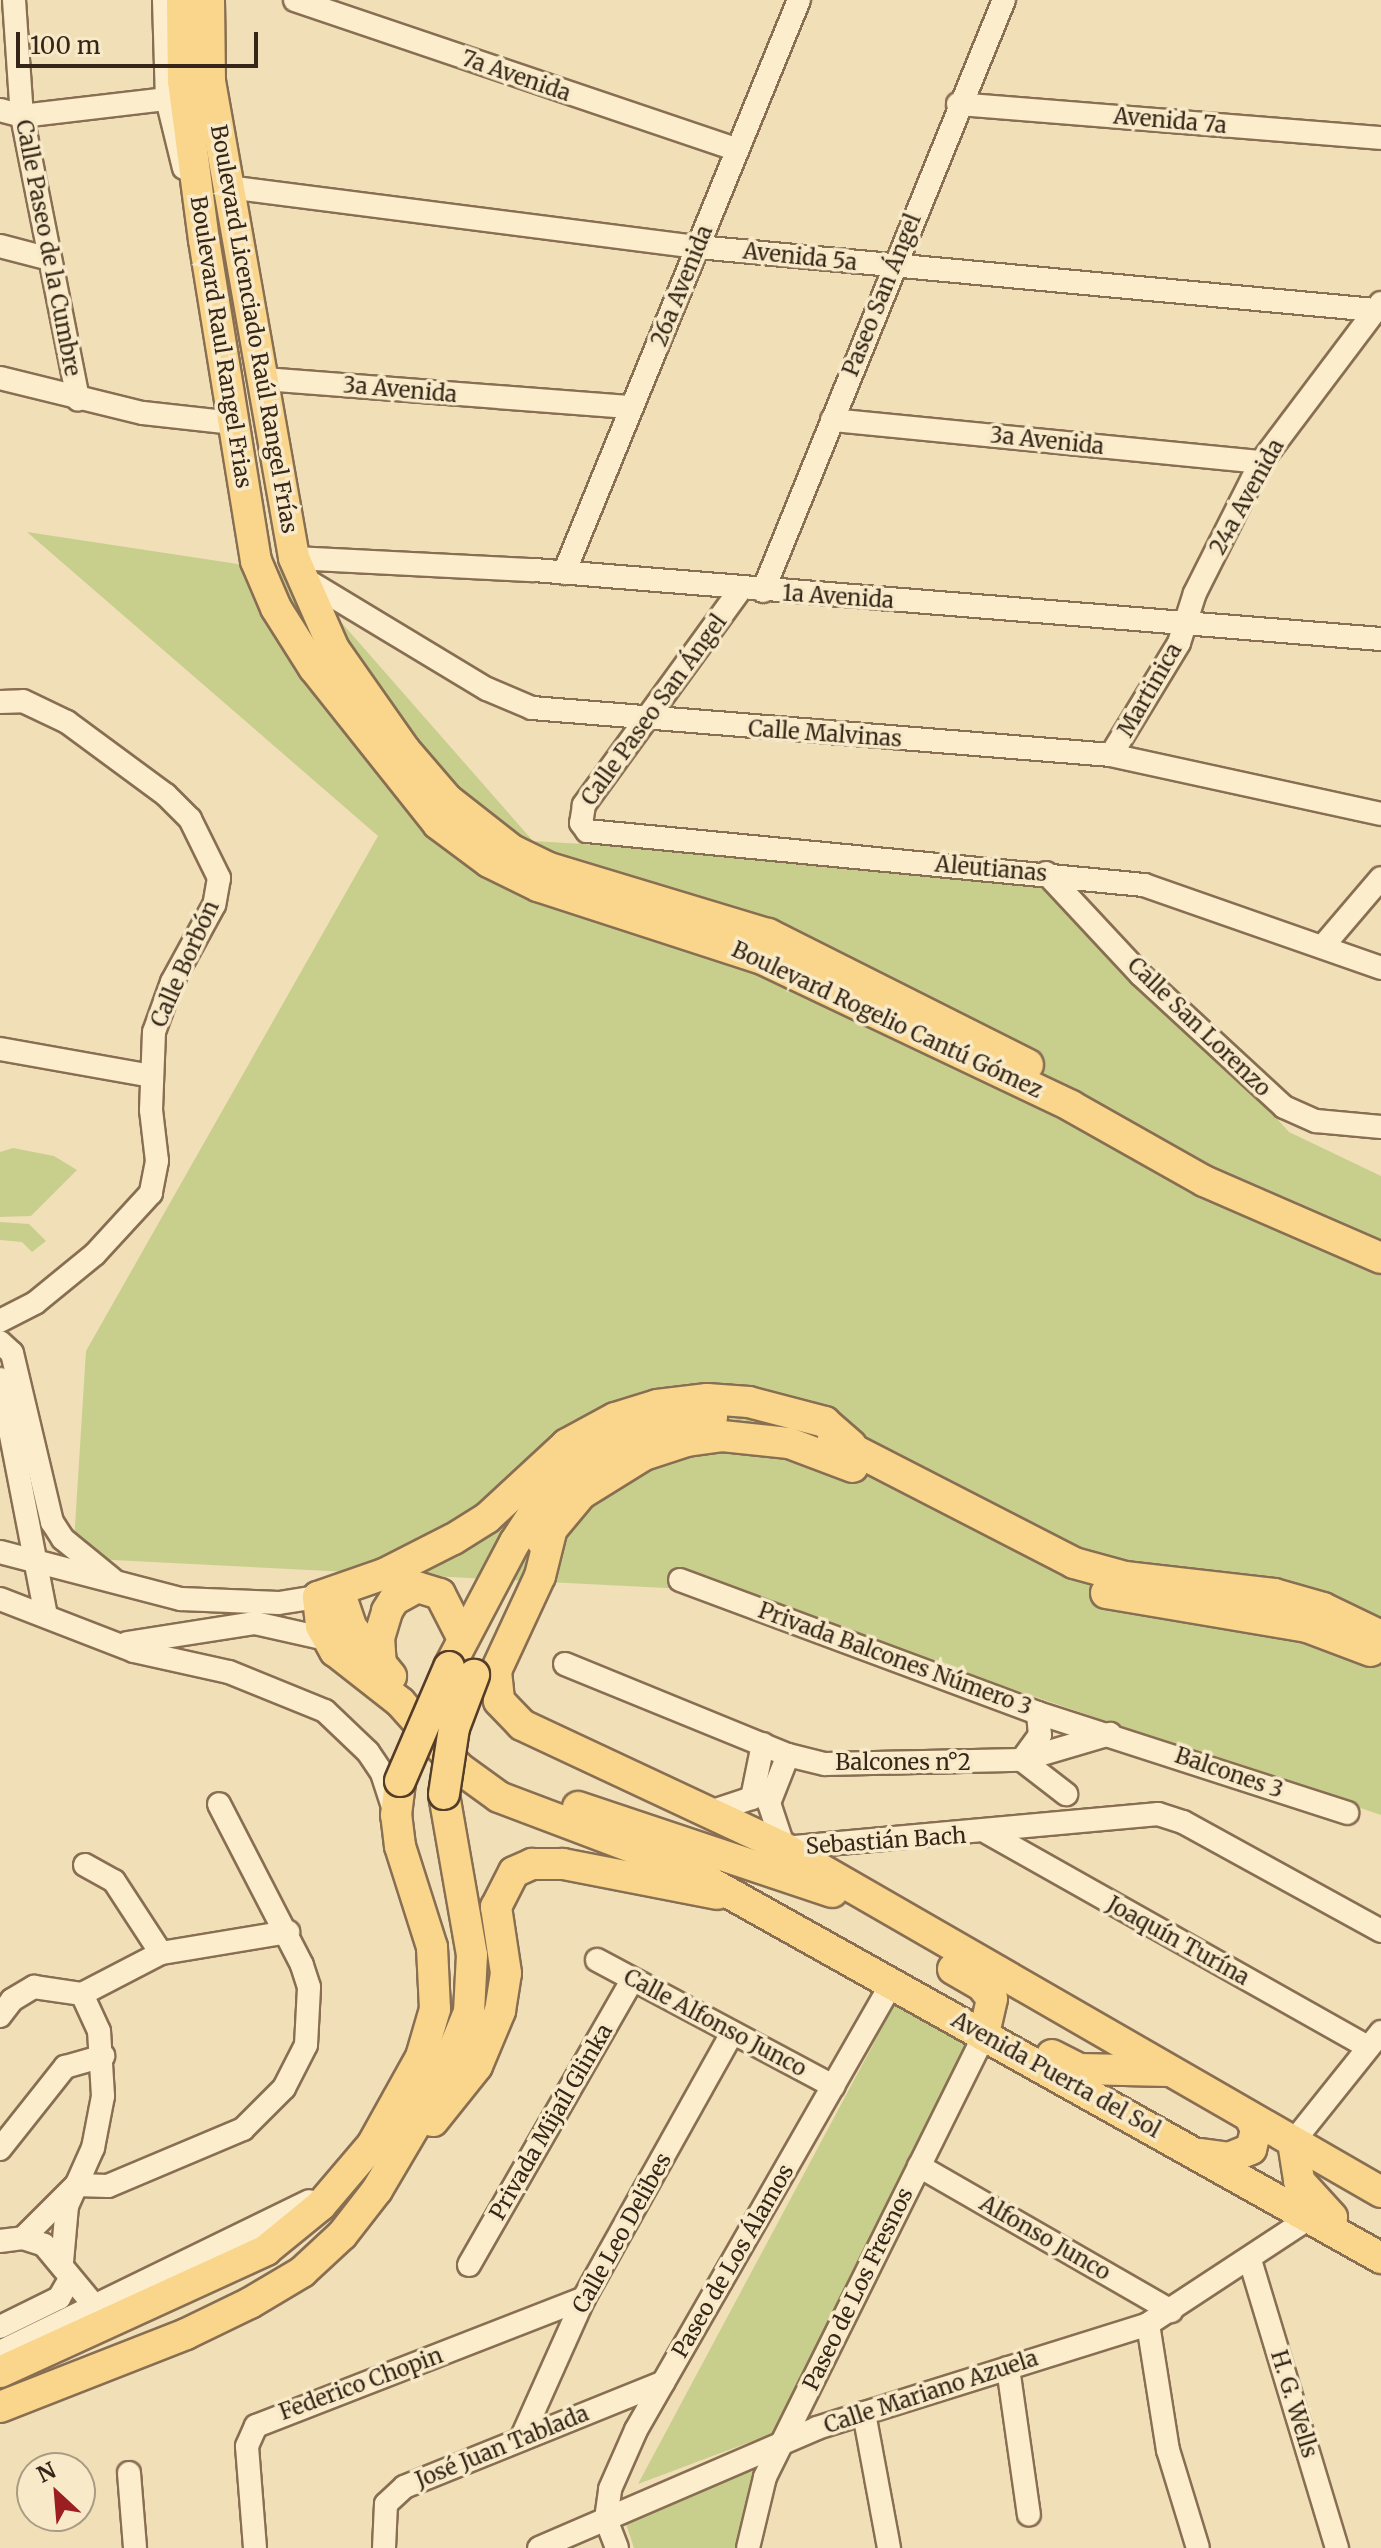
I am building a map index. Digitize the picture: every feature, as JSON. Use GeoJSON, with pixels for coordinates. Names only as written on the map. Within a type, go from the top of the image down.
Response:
{"type":"FeatureCollection","features":[{"type":"Feature","properties":{"kind":"main road","name":"Boulevard Raul Rangel Frias"},"geometry":{"type":"LineString","coordinates":[[182,0],[183,81],[199,205],[256,561],[276,608],[324,659]]}},
{"type":"Feature","properties":{"kind":"main road","name":"Boulevard Licenciado Raúl Rangel Frías"},"geometry":{"type":"LineString","coordinates":[[209,0],[206,48],[228,187],[296,567],[324,659]]}},
{"type":"Feature","properties":{"kind":"main road","name":"Boulevard Rogelio Cantú Gómez"},"geometry":{"type":"LineString","coordinates":[[324,659],[374,709],[447,799],[512,850],[549,868],[768,934],[933,1012],[1212,1165],[1381,1240]]}},
{"type":"Feature","properties":{"kind":"main road","name":"Boulevard Rogelio Cantú Gómez"},"geometry":{"type":"LineString","coordinates":[[324,659],[429,814],[489,862],[538,886],[760,958],[1071,1106],[1204,1181],[1381,1258]]}},
{"type":"Feature","properties":{"kind":"main road"},"geometry":{"type":"LineString","coordinates":[[329,1594],[453,1539],[487,1518],[567,1444],[615,1418],[657,1405],[707,1399],[749,1402],[825,1422],[851,1445],[1024,1541],[1074,1563],[1125,1577],[1274,1594],[1323,1608],[1381,1636]]}},
{"type":"Feature","properties":{"kind":"main road"},"geometry":{"type":"LineString","coordinates":[[462,1637],[539,1505],[567,1475],[599,1453],[639,1434],[723,1415],[760,1418],[851,1445]]}},
{"type":"Feature","properties":{"kind":"main road"},"geometry":{"type":"LineString","coordinates":[[0,2372],[266,2250],[344,2180],[401,2097],[421,2057],[435,2009],[432,1947],[400,1846],[396,1815],[400,1781],[462,1671],[553,1524],[581,1494],[644,1455],[722,1436],[789,1443],[846,1464],[1067,1581],[1110,1594],[1307,1627],[1381,1656]]}},
{"type":"Feature","properties":{"kind":"main road"},"geometry":{"type":"LineString","coordinates":[[553,1524],[540,1576],[496,1671],[499,1701],[522,1725],[784,1848],[922,1932],[1381,2192]]}},
{"type":"Feature","properties":{"kind":"main road"},"geometry":{"type":"LineString","coordinates":[[0,2407],[186,2334],[302,2272],[342,2235],[405,2146],[459,2044],[472,1989],[472,1955],[444,1794],[462,1671],[462,1637],[440,1594],[417,1587],[394,1600],[387,1611],[379,1638],[381,1666]]}},
{"type":"Feature","properties":{"kind":"main road"},"geometry":{"type":"LineString","coordinates":[[329,1594],[326,1639],[400,1702],[459,1768],[499,1797],[679,1865],[892,1983],[918,1978],[987,2027],[1067,2064],[1123,2071],[1170,2071]]}},
{"type":"Feature","properties":{"kind":"main road"},"geometry":{"type":"LineString","coordinates":[[329,1594],[381,1666],[477,1761],[509,1783],[841,1895],[839,1884]]}},
{"type":"Feature","properties":{"kind":"main road"},"geometry":{"type":"LineString","coordinates":[[405,2146],[453,2100],[477,2066],[500,2011],[506,1973],[496,1907],[514,1872],[532,1864],[563,1864],[729,1895]]}},
{"type":"Feature","properties":{"kind":"main road"},"geometry":{"type":"LineString","coordinates":[[922,1932],[948,1966],[987,1993],[987,2027]]}},
{"type":"Feature","properties":{"kind":"main road","name":"Avenida Puerta del Sol"},"geometry":{"type":"LineString","coordinates":[[987,2027],[1117,2110],[1374,2254]]}},
{"type":"Feature","properties":{"kind":"main road"},"geometry":{"type":"LineString","coordinates":[[1117,2110],[1113,2087],[1123,2071]]}},
{"type":"Feature","properties":{"kind":"main road"},"geometry":{"type":"LineString","coordinates":[[1195,2153],[1229,2158],[1251,2149],[1256,2130],[1250,2117]]}},
{"type":"Feature","properties":{"kind":"main road"},"geometry":{"type":"LineString","coordinates":[[1293,2142],[1291,2155],[1299,2181],[1374,2254]]}},
{"type":"Feature","properties":{"kind":"street","name":"Calle Paseo de la Cumbre"},"geometry":{"type":"LineString","coordinates":[[14,0],[11,113],[78,400]]}},
{"type":"Feature","properties":{"kind":"street"},"geometry":{"type":"LineString","coordinates":[[164,0],[167,99],[199,205]]}},
{"type":"Feature","properties":{"kind":"street","name":"7a Avenida"},"geometry":{"type":"LineString","coordinates":[[295,0],[737,150]]}},
{"type":"Feature","properties":{"kind":"street","name":"26a Avenida"},"geometry":{"type":"LineString","coordinates":[[564,573],[799,0]]}},
{"type":"Feature","properties":{"kind":"street","name":"Paseo San Ángel"},"geometry":{"type":"LineString","coordinates":[[752,590],[832,420],[958,104],[1004,0]]}},
{"type":"Feature","properties":{"kind":"street"},"geometry":{"type":"LineString","coordinates":[[11,113],[167,99]]}},
{"type":"Feature","properties":{"kind":"street","name":"Avenida 7a"},"geometry":{"type":"LineString","coordinates":[[958,104],[1381,138]]}},
{"type":"Feature","properties":{"kind":"street","name":"Avenida 5a"},"geometry":{"type":"LineString","coordinates":[[228,187],[698,247],[1379,311]]}},
{"type":"Feature","properties":{"kind":"street"},"geometry":{"type":"LineString","coordinates":[[0,246],[46,258]]}},
{"type":"Feature","properties":{"kind":"street","name":"24a Avenida"},"geometry":{"type":"LineString","coordinates":[[1185,623],[1195,593],[1261,462],[1379,311]]}},
{"type":"Feature","properties":{"kind":"street"},"geometry":{"type":"LineString","coordinates":[[0,378],[78,400],[233,423]]}},
{"type":"Feature","properties":{"kind":"street","name":"3a Avenida"},"geometry":{"type":"LineString","coordinates":[[264,379],[632,407]]}},
{"type":"Feature","properties":{"kind":"street","name":"3a Avenida"},"geometry":{"type":"LineString","coordinates":[[832,420],[1261,462]]}},
{"type":"Feature","properties":{"kind":"street","name":"1a Avenida"},"geometry":{"type":"LineString","coordinates":[[296,567],[564,573],[1381,639]]}},
{"type":"Feature","properties":{"kind":"street","name":"Calle Malvinas"},"geometry":{"type":"LineString","coordinates":[[296,567],[487,689],[521,703],[644,720],[1111,755],[1381,814]]}},
{"type":"Feature","properties":{"kind":"street","name":"Calle Paseo San Ángel"},"geometry":{"type":"LineString","coordinates":[[587,831],[581,823],[584,805],[644,720],[752,590]]}},
{"type":"Feature","properties":{"kind":"street","name":"Martinica"},"geometry":{"type":"LineString","coordinates":[[1111,755],[1172,658],[1185,623]]}},
{"type":"Feature","properties":{"kind":"street","name":"Calle Borbón"},"geometry":{"type":"LineString","coordinates":[[0,702],[23,701],[67,722],[166,795],[211,854],[219,878],[214,905],[163,1007],[154,1032],[151,1076],[157,1161],[151,1193],[95,1254],[35,1303],[0,1321]]}},
{"type":"Feature","properties":{"kind":"street","name":"Aleutianas"},"geometry":{"type":"LineString","coordinates":[[587,831],[613,838],[1046,873],[1179,894],[1381,968]]}},
{"type":"Feature","properties":{"kind":"street","name":"Calle San Lorenzo"},"geometry":{"type":"LineString","coordinates":[[1046,873],[1141,975],[1284,1107],[1316,1121],[1381,1127]]}},
{"type":"Feature","properties":{"kind":"street"},"geometry":{"type":"LineString","coordinates":[[1323,946],[1381,878]]}},
{"type":"Feature","properties":{"kind":"street"},"geometry":{"type":"LineString","coordinates":[[0,1049],[151,1076]]}},
{"type":"Feature","properties":{"kind":"street"},"geometry":{"type":"LineString","coordinates":[[0,1342],[12,1353],[52,1522],[78,1553],[123,1588]]}},
{"type":"Feature","properties":{"kind":"street"},"geometry":{"type":"LineString","coordinates":[[0,1379],[46,1615]]}},
{"type":"Feature","properties":{"kind":"street"},"geometry":{"type":"LineString","coordinates":[[0,1550],[22,1535],[27,1516]]}},
{"type":"Feature","properties":{"kind":"street"},"geometry":{"type":"LineString","coordinates":[[0,1550],[123,1588],[181,1599],[279,1603],[329,1594]]}},
{"type":"Feature","properties":{"kind":"street","name":"Privada Balcones Número 3"},"geometry":{"type":"LineString","coordinates":[[680,1580],[1038,1713],[1111,1734]]}},
{"type":"Feature","properties":{"kind":"street"},"geometry":{"type":"LineString","coordinates":[[0,1599],[118,1644],[229,1672],[325,1711],[368,1752],[382,1773],[396,1815]]}},
{"type":"Feature","properties":{"kind":"street"},"geometry":{"type":"LineString","coordinates":[[162,1640],[179,1619],[181,1599]]}},
{"type":"Feature","properties":{"kind":"street"},"geometry":{"type":"LineString","coordinates":[[118,1644],[162,1640],[255,1623],[326,1639]]}},
{"type":"Feature","properties":{"kind":"street","name":"Balcones n°2"},"geometry":{"type":"LineString","coordinates":[[565,1664],[788,1755],[825,1764],[875,1767],[1022,1760],[1111,1734]]}},
{"type":"Feature","properties":{"kind":"street"},"geometry":{"type":"LineString","coordinates":[[1038,1713],[1040,1735],[1022,1760],[1066,1794]]}},
{"type":"Feature","properties":{"kind":"street","name":"Balcones 3"},"geometry":{"type":"LineString","coordinates":[[1111,1734],[1347,1813]]}},
{"type":"Feature","properties":{"kind":"street"},"geometry":{"type":"LineString","coordinates":[[763,1744],[761,1801],[784,1848]]}},
{"type":"Feature","properties":{"kind":"street"},"geometry":{"type":"LineString","coordinates":[[707,1813],[761,1801],[788,1755]]}},
{"type":"Feature","properties":{"kind":"street"},"geometry":{"type":"LineString","coordinates":[[23,2238],[76,2185],[108,2186],[243,2129],[284,2088],[306,2045],[309,1987],[288,1932],[219,1804]]}},
{"type":"Feature","properties":{"kind":"street","name":"Sebastián Bach"},"geometry":{"type":"LineString","coordinates":[[784,1848],[988,1833],[1158,1814],[1183,1822],[1381,1931]]}},
{"type":"Feature","properties":{"kind":"street","name":"Joaquín Turína"},"geometry":{"type":"LineString","coordinates":[[988,1833],[1374,2039]]}},
{"type":"Feature","properties":{"kind":"street"},"geometry":{"type":"LineString","coordinates":[[85,1865],[114,1881],[161,1953]]}},
{"type":"Feature","properties":{"kind":"street"},"geometry":{"type":"LineString","coordinates":[[0,2016],[12,2000],[34,1987],[82,1994],[161,1953],[288,1932]]}},
{"type":"Feature","properties":{"kind":"street","name":"Calle Alfonso Junco"},"geometry":{"type":"LineString","coordinates":[[597,1960],[833,2086]]}},
{"type":"Feature","properties":{"kind":"street","name":"Privada Mijaíl Glinka"},"geometry":{"type":"LineString","coordinates":[[469,2265],[632,1980]]}},
{"type":"Feature","properties":{"kind":"street","name":"Paseo de Los Álamos"},"geometry":{"type":"LineString","coordinates":[[606,2519],[619,2466],[892,1983]]}},
{"type":"Feature","properties":{"kind":"street"},"geometry":{"type":"LineString","coordinates":[[0,2327],[59,2298],[66,2270],[63,2226],[100,2123],[103,2056],[99,2031],[82,1994]]}},
{"type":"Feature","properties":{"kind":"street","name":"Paseo de Los Fresnos"},"geometry":{"type":"LineString","coordinates":[[748,2548],[765,2477],[987,2027]]}},
{"type":"Feature","properties":{"kind":"street","name":"Calle Leo Delibes"},"geometry":{"type":"LineString","coordinates":[[521,2439],[584,2298],[732,2033]]}},
{"type":"Feature","properties":{"kind":"street"},"geometry":{"type":"LineString","coordinates":[[1293,2142],[1374,2039]]}},
{"type":"Feature","properties":{"kind":"street"},"geometry":{"type":"LineString","coordinates":[[0,2149],[65,2067],[103,2056]]}},
{"type":"Feature","properties":{"kind":"street","name":"Alfonso Junco"},"geometry":{"type":"LineString","coordinates":[[919,2166],[1171,2311]]}},
{"type":"Feature","properties":{"kind":"street"},"geometry":{"type":"LineString","coordinates":[[0,2352],[93,2304],[271,2224],[344,2180]]}},
{"type":"Feature","properties":{"kind":"street","name":"Calle Mariano Azuela"},"geometry":{"type":"LineString","coordinates":[[539,2548],[783,2442],[864,2413],[1148,2324],[1250,2260],[1311,2217]]}},
{"type":"Feature","properties":{"kind":"street"},"geometry":{"type":"LineString","coordinates":[[0,2241],[23,2238],[44,2245],[93,2304]]}},
{"type":"Feature","properties":{"kind":"street","name":"H. G. Wells"},"geometry":{"type":"LineString","coordinates":[[1250,2260],[1337,2548]]}},
{"type":"Feature","properties":{"kind":"street","name":"Federico Chopin"},"geometry":{"type":"LineString","coordinates":[[255,2548],[247,2446],[256,2426],[584,2298]]}},
{"type":"Feature","properties":{"kind":"street"},"geometry":{"type":"LineString","coordinates":[[1148,2324],[1168,2450],[1198,2548]]}},
{"type":"Feature","properties":{"kind":"street"},"geometry":{"type":"LineString","coordinates":[[1008,2368],[1029,2515]]}},
{"type":"Feature","properties":{"kind":"street","name":"José Juan Tablada"},"geometry":{"type":"LineString","coordinates":[[384,2548],[383,2520],[391,2495],[664,2382]]}},
{"type":"Feature","properties":{"kind":"street"},"geometry":{"type":"LineString","coordinates":[[864,2413],[889,2548]]}},
{"type":"Feature","properties":{"kind":"street"},"geometry":{"type":"LineString","coordinates":[[129,2473],[135,2548]]}},
{"type":"Feature","properties":{"kind":"street"},"geometry":{"type":"LineString","coordinates":[[606,2519],[617,2548]]}},
{"type":"Feature","properties":{"kind":"green space"},"geometry":{"type":"Polygon","coordinates":[[[27,532],[298,573],[533,841],[1055,872],[1289,1132],[1381,1176],[1381,1815],[725,1591],[73,1558],[86,1351],[378,836],[27,532]]]}},
{"type":"Feature","properties":{"kind":"green space"},"geometry":{"type":"Polygon","coordinates":[[[13,1148],[54,1156],[77,1170],[31,1216],[0,1217],[0,1152],[13,1148]]]}},
{"type":"Feature","properties":{"kind":"green space"},"geometry":{"type":"Polygon","coordinates":[[[0,1222],[29,1224],[46,1241],[32,1252],[22,1242],[0,1240],[0,1222]]]}},
{"type":"Feature","properties":{"kind":"green space"},"geometry":{"type":"Polygon","coordinates":[[[899,1996],[976,2040],[774,2433],[638,2484],[899,1996]]]}},
{"type":"Feature","properties":{"kind":"green space"},"geometry":{"type":"Polygon","coordinates":[[[746,2470],[757,2474],[741,2548],[634,2548],[626,2524],[746,2470]]]}}]}
